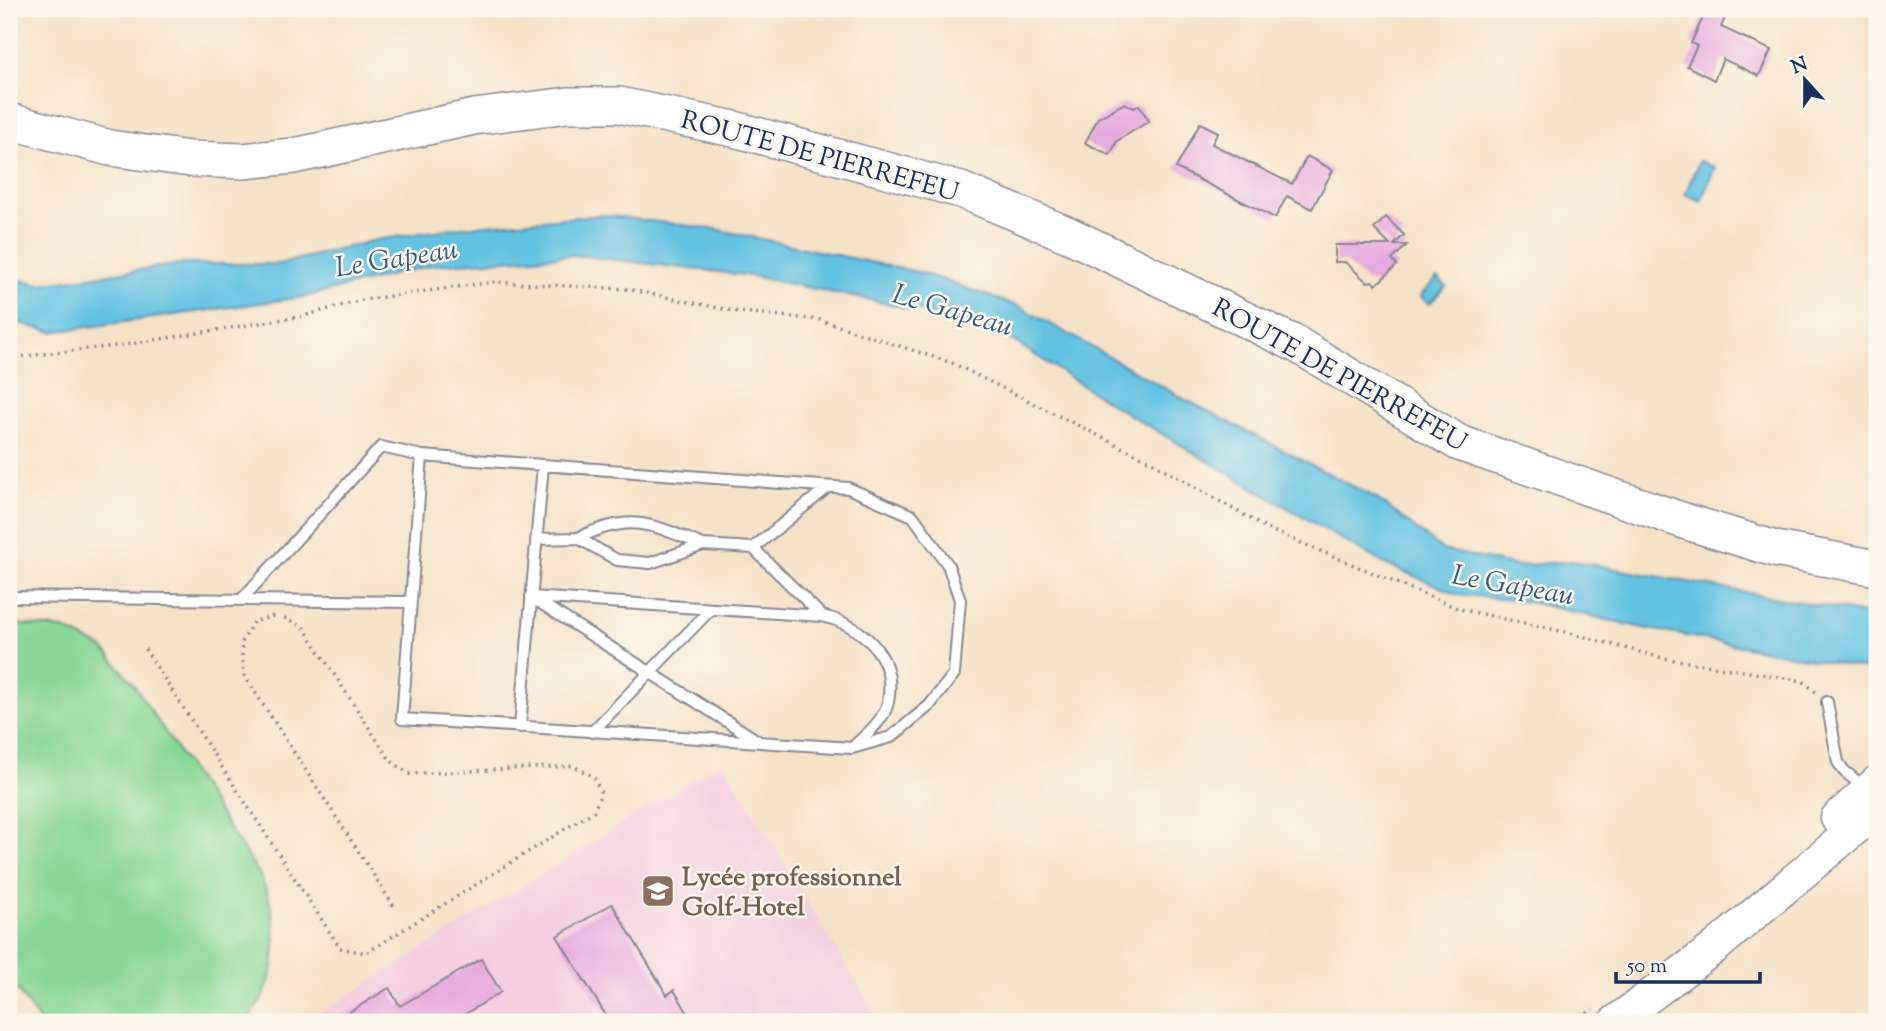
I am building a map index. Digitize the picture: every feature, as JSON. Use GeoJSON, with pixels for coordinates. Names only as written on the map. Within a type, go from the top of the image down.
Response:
{"type":"FeatureCollection","features":[{"type":"Feature","properties":{"kind":"main road","name":"ROUTE DE PIERREFEU"},"geometry":{"type":"LineString","coordinates":[[9,121],[110,148],[190,159],[243,161],[294,156],[474,117],[568,105],[619,105],[734,129],[961,190],[1069,235],[1296,344],[1459,443],[1684,522],[1775,549],[1815,557]]}},
{"type":"Feature","properties":{"kind":"main road"},"geometry":{"type":"LineString","coordinates":[[1815,557],[1877,553]]}},
{"type":"Feature","properties":{"kind":"main road"},"geometry":{"type":"LineString","coordinates":[[1815,557],[1877,568]]}},
{"type":"Feature","properties":{"kind":"main road"},"geometry":{"type":"LineString","coordinates":[[1624,1015],[1702,937],[1874,794]]}},
{"type":"Feature","properties":{"kind":"lane"},"geometry":{"type":"LineString","coordinates":[[242,599],[381,447],[422,456],[848,488],[914,516],[948,565],[960,600],[954,674],[929,706],[891,737],[852,748],[402,719],[422,456]]}},
{"type":"Feature","properties":{"kind":"lane"},"geometry":{"type":"LineString","coordinates":[[520,727],[543,465]]}},
{"type":"Feature","properties":{"kind":"lane"},"geometry":{"type":"LineString","coordinates":[[753,548],[828,487]]}},
{"type":"Feature","properties":{"kind":"lane"},"geometry":{"type":"LineString","coordinates":[[536,539],[578,538],[604,525],[631,521],[659,527],[703,545],[753,548],[821,616]]}},
{"type":"Feature","properties":{"kind":"lane"},"geometry":{"type":"LineString","coordinates":[[578,538],[617,560],[650,564],[703,545]]}},
{"type":"Feature","properties":{"kind":"lane"},"geometry":{"type":"LineString","coordinates":[[9,597],[409,602]]}},
{"type":"Feature","properties":{"kind":"lane"},"geometry":{"type":"LineString","coordinates":[[531,597],[821,616],[841,621],[879,649],[888,673],[888,703],[873,729],[852,748]]}},
{"type":"Feature","properties":{"kind":"lane"},"geometry":{"type":"LineString","coordinates":[[531,597],[760,743]]}},
{"type":"Feature","properties":{"kind":"lane"},"geometry":{"type":"LineString","coordinates":[[592,732],[711,609]]}},
{"type":"Feature","properties":{"kind":"lane"},"geometry":{"type":"LineString","coordinates":[[1827,702],[1838,762],[1844,772],[1874,794]]}},
{"type":"Feature","properties":{"kind":"path"},"geometry":{"type":"LineString","coordinates":[[9,358],[124,345],[303,316],[362,300],[493,282],[626,289],[733,311],[820,320],[953,363],[1150,461],[1268,529],[1459,609],[1574,634],[1658,657],[1802,681],[1827,702]]}},
{"type":"Feature","properties":{"kind":"path"},"geometry":{"type":"LineString","coordinates":[[145,649],[340,948],[366,953],[594,811],[601,793],[594,778],[573,766],[410,774],[390,760],[304,628],[278,615],[253,622],[241,644],[244,675],[395,908]]}},
{"type":"Feature","properties":{"kind":"shaded area","name":"Lycée professionnel Golf-Hotel"},"geometry":{"type":"Polygon","coordinates":[[[722,761],[880,1022],[306,1022],[722,761]]]}},
{"type":"Feature","properties":{"kind":"green space"},"geometry":{"type":"Polygon","coordinates":[[[9,625],[64,629],[103,648],[132,682],[260,875],[272,912],[272,971],[257,1007],[244,1022],[40,1022],[9,978],[9,625]]]}},
{"type":"Feature","properties":{"kind":"water"},"geometry":{"type":"Polygon","coordinates":[[[1699,161],[1715,167],[1701,201],[1685,194],[1699,161]]]}},
{"type":"Feature","properties":{"kind":"water","name":"Le Gapeau"},"geometry":{"type":"Polygon","coordinates":[[[602,215],[715,229],[926,274],[1020,307],[1188,401],[1376,498],[1443,550],[1517,566],[1572,561],[1877,616],[1877,671],[1638,627],[1530,602],[1457,594],[1385,564],[1337,537],[1116,407],[1007,337],[927,312],[752,276],[575,255],[432,265],[304,297],[52,332],[9,320],[9,278],[40,284],[180,264],[279,264],[376,240],[461,227],[602,215]]]}},
{"type":"Feature","properties":{"kind":"water"},"geometry":{"type":"Polygon","coordinates":[[[1437,278],[1446,286],[1429,304],[1420,296],[1437,278]]]}},
{"type":"Feature","properties":{"kind":"building"},"geometry":{"type":"Polygon","coordinates":[[[1707,9],[1729,9],[1721,27],[1771,50],[1759,76],[1723,59],[1714,80],[1687,66],[1697,46],[1691,43],[1707,9]]]}},
{"type":"Feature","properties":{"kind":"building"},"geometry":{"type":"Polygon","coordinates":[[[1125,103],[1134,108],[1139,105],[1149,121],[1117,141],[1110,155],[1085,143],[1098,118],[1125,103]]]}},
{"type":"Feature","properties":{"kind":"building"},"geometry":{"type":"Polygon","coordinates":[[[1200,123],[1218,132],[1212,144],[1292,184],[1307,156],[1333,170],[1312,209],[1287,196],[1275,218],[1176,168],[1200,123]]]}},
{"type":"Feature","properties":{"kind":"building"},"geometry":{"type":"Polygon","coordinates":[[[1386,217],[1404,235],[1394,245],[1407,245],[1392,260],[1397,265],[1376,285],[1372,281],[1367,282],[1345,262],[1335,262],[1335,245],[1390,245],[1374,229],[1386,217]]]}},
{"type":"Feature","properties":{"kind":"building"},"geometry":{"type":"Polygon","coordinates":[[[612,904],[667,995],[674,990],[693,1022],[610,1022],[557,936],[612,904]]]}},
{"type":"Feature","properties":{"kind":"building"},"geometry":{"type":"Polygon","coordinates":[[[481,959],[501,992],[452,1022],[333,1022],[389,988],[400,1006],[481,959]]]}},
{"type":"Feature","properties":{"kind":"place","name":"Lycée professionnel Golf-Hotel"},"geometry":{"type":"Point","coordinates":[658,891]}}]}
